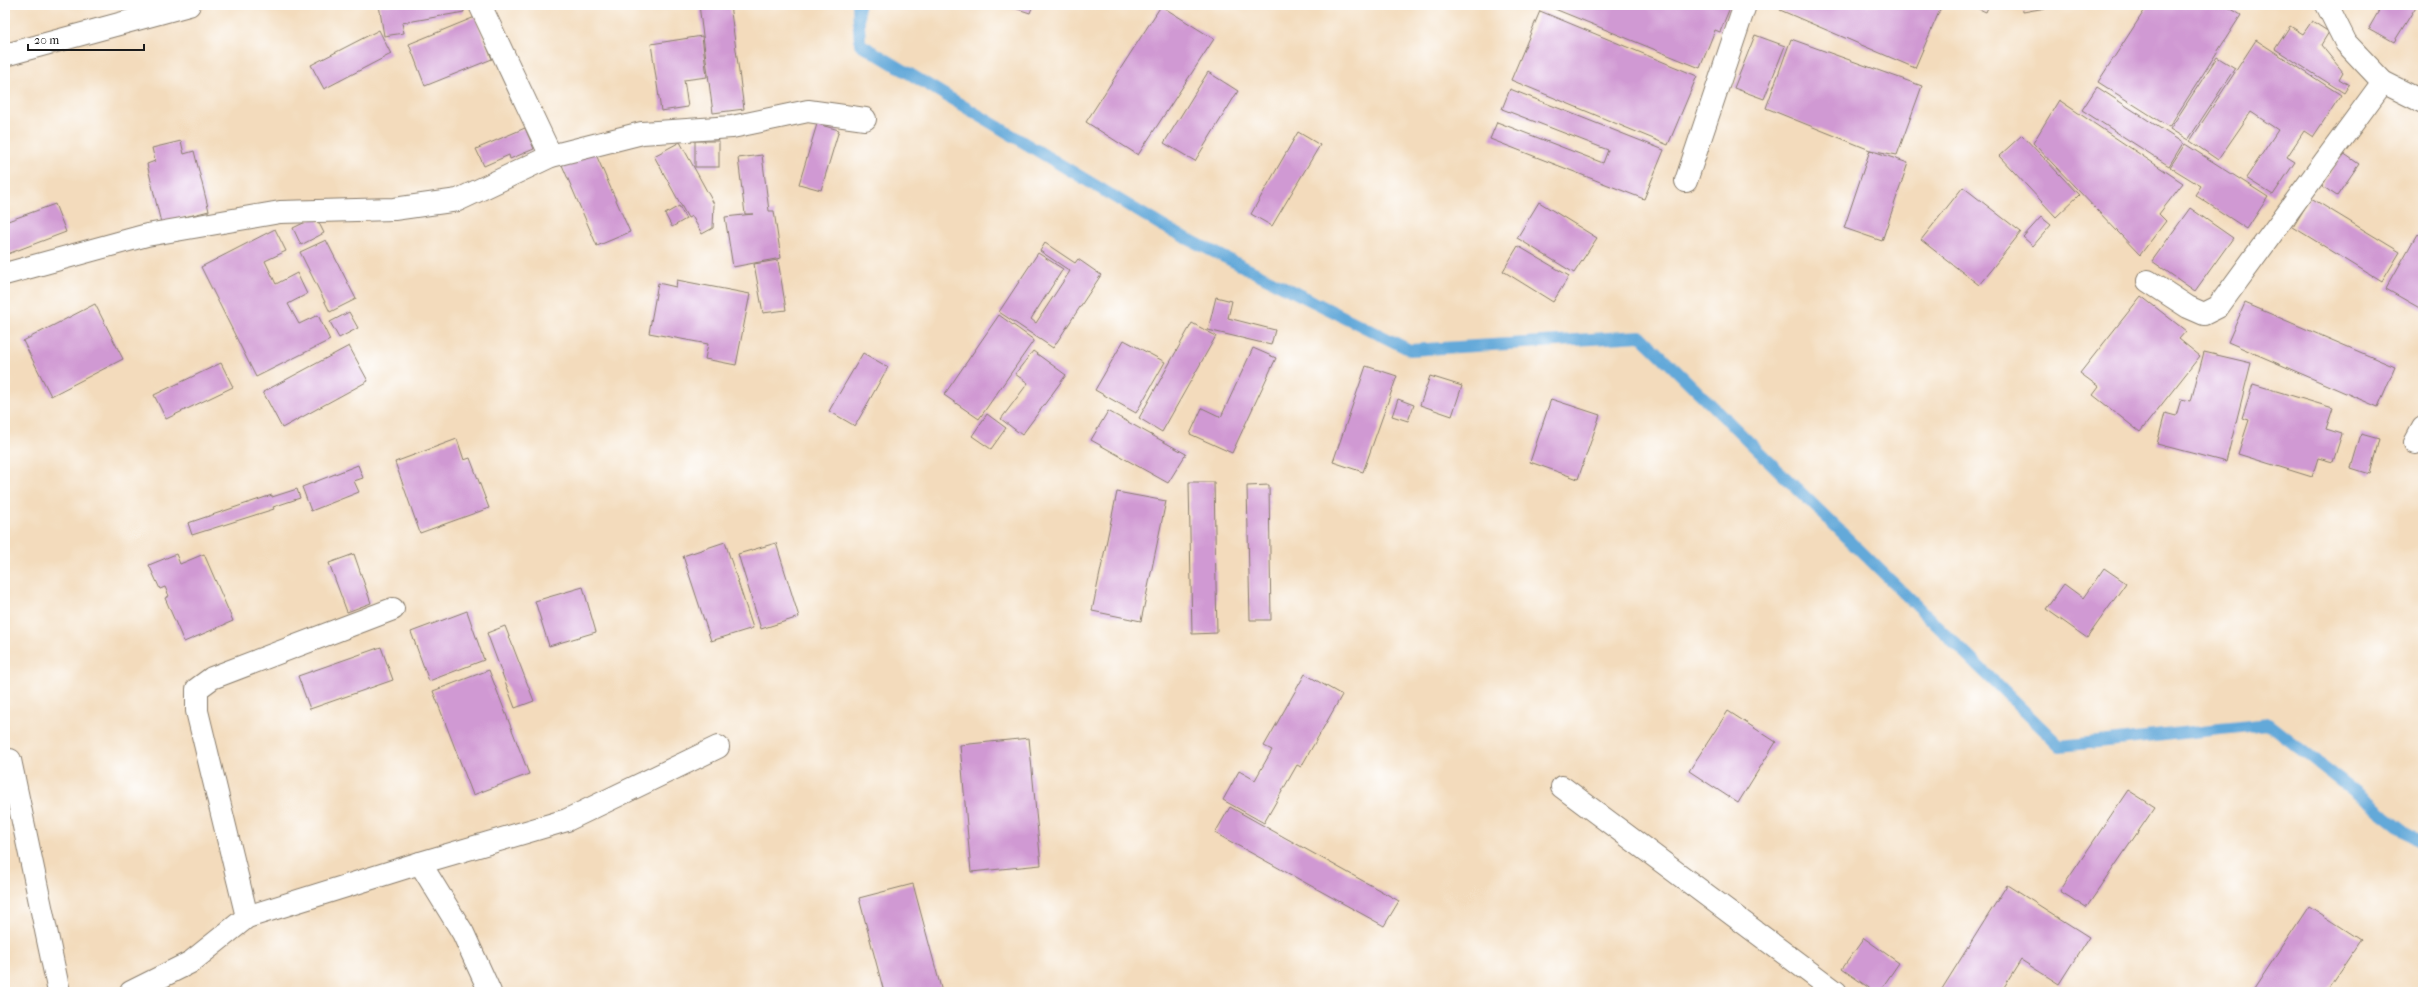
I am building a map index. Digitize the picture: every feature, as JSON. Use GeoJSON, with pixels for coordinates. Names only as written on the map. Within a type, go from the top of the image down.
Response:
{"type":"FeatureCollection","features":[{"type":"Feature","properties":{"kind":"street"},"geometry":{"type":"LineString","coordinates":[[5,55],[189,5]]}},
{"type":"Feature","properties":{"kind":"street"},"geometry":{"type":"LineString","coordinates":[[480,5],[551,156]]}},
{"type":"Feature","properties":{"kind":"street"},"geometry":{"type":"LineString","coordinates":[[1686,181],[1745,5]]}},
{"type":"Feature","properties":{"kind":"street"},"geometry":{"type":"LineString","coordinates":[[2327,5],[2346,43],[2383,82],[2423,102]]}},
{"type":"Feature","properties":{"kind":"street"},"geometry":{"type":"LineString","coordinates":[[2148,281],[2188,307],[2204,314],[2218,307],[2383,82]]}},
{"type":"Feature","properties":{"kind":"street"},"geometry":{"type":"LineString","coordinates":[[5,274],[147,235],[280,212],[394,210],[458,200],[551,156],[642,132],[732,127],[808,111],[865,119]]}},
{"type":"Feature","properties":{"kind":"street"},"geometry":{"type":"LineString","coordinates":[[247,917],[197,711],[197,689],[212,678],[393,610]]}},
{"type":"Feature","properties":{"kind":"street"},"geometry":{"type":"LineString","coordinates":[[132,992],[191,962],[247,917],[420,863],[567,820],[718,747]]}},
{"type":"Feature","properties":{"kind":"street"},"geometry":{"type":"LineString","coordinates":[[10,760],[59,992]]}},
{"type":"Feature","properties":{"kind":"street"},"geometry":{"type":"LineString","coordinates":[[1562,787],[1836,992]]}},
{"type":"Feature","properties":{"kind":"street"},"geometry":{"type":"LineString","coordinates":[[420,863],[463,933],[490,992]]}},
{"type":"Feature","properties":{"kind":"building"},"geometry":{"type":"Polygon","coordinates":[[[379,5],[463,5],[464,12],[402,23],[404,33],[384,36],[379,5]]]}},
{"type":"Feature","properties":{"kind":"building"},"geometry":{"type":"Polygon","coordinates":[[[699,5],[730,5],[744,109],[713,113],[699,5]]]}},
{"type":"Feature","properties":{"kind":"building"},"geometry":{"type":"Polygon","coordinates":[[[1006,5],[1033,5],[1030,13],[1006,5]]]}},
{"type":"Feature","properties":{"kind":"building"},"geometry":{"type":"Polygon","coordinates":[[[1545,5],[1731,5],[1720,32],[1715,30],[1700,68],[1545,5]]]}},
{"type":"Feature","properties":{"kind":"building"},"geometry":{"type":"Polygon","coordinates":[[[1782,5],[1942,5],[1915,68],[1780,10],[1782,5]]]}},
{"type":"Feature","properties":{"kind":"building"},"geometry":{"type":"Polygon","coordinates":[[[1970,5],[1989,5],[1986,12],[1970,5]]]}},
{"type":"Feature","properties":{"kind":"building"},"geometry":{"type":"Polygon","coordinates":[[[2022,5],[2057,5],[2057,6],[2023,12],[2022,5]]]}},
{"type":"Feature","properties":{"kind":"building"},"geometry":{"type":"Polygon","coordinates":[[[2148,5],[2225,5],[2241,15],[2169,127],[2098,82],[2148,5]]]}},
{"type":"Feature","properties":{"kind":"building"},"geometry":{"type":"Polygon","coordinates":[[[2378,5],[2417,5],[2394,42],[2369,28],[2381,7],[2378,5]]]}},
{"type":"Feature","properties":{"kind":"building"},"geometry":{"type":"Polygon","coordinates":[[[1161,6],[1214,39],[1138,155],[1086,122],[1161,6]]]}},
{"type":"Feature","properties":{"kind":"building"},"geometry":{"type":"Polygon","coordinates":[[[1540,11],[1697,76],[1668,145],[1511,80],[1540,11]]]}},
{"type":"Feature","properties":{"kind":"building"},"geometry":{"type":"Polygon","coordinates":[[[475,17],[492,59],[425,86],[409,44],[475,17]]]}},
{"type":"Feature","properties":{"kind":"building"},"geometry":{"type":"Polygon","coordinates":[[[2312,21],[2329,32],[2321,45],[2343,72],[2339,79],[2349,85],[2344,93],[2275,49],[2290,26],[2303,34],[2312,21]]]}},
{"type":"Feature","properties":{"kind":"building"},"geometry":{"type":"Polygon","coordinates":[[[379,30],[391,54],[324,89],[311,65],[379,30]]]}},
{"type":"Feature","properties":{"kind":"building"},"geometry":{"type":"Polygon","coordinates":[[[1755,35],[1785,46],[1764,99],[1734,88],[1755,35]]]}},
{"type":"Feature","properties":{"kind":"building"},"geometry":{"type":"Polygon","coordinates":[[[702,36],[707,77],[684,80],[688,107],[661,111],[651,44],[702,36]]]}},
{"type":"Feature","properties":{"kind":"building"},"geometry":{"type":"Polygon","coordinates":[[[1791,39],[1922,86],[1897,155],[1870,150],[1766,108],[1791,39]]]}},
{"type":"Feature","properties":{"kind":"building"},"geometry":{"type":"Polygon","coordinates":[[[2256,40],[2341,95],[2313,137],[2304,131],[2287,157],[2295,162],[2273,195],[2246,178],[2278,130],[2251,112],[2218,160],[2190,141],[2256,40]]]}},
{"type":"Feature","properties":{"kind":"building"},"geometry":{"type":"Polygon","coordinates":[[[2217,57],[2235,68],[2188,140],[2170,129],[2217,57]]]}},
{"type":"Feature","properties":{"kind":"building"},"geometry":{"type":"Polygon","coordinates":[[[1208,72],[1238,91],[1195,161],[1164,143],[1208,72]]]}},
{"type":"Feature","properties":{"kind":"building"},"geometry":{"type":"Polygon","coordinates":[[[2097,87],[2183,143],[2169,166],[2082,110],[2097,87]]]}},
{"type":"Feature","properties":{"kind":"building"},"geometry":{"type":"Polygon","coordinates":[[[1510,89],[1664,150],[1644,199],[1490,139],[1497,122],[1603,163],[1608,150],[1502,109],[1510,89]]]}},
{"type":"Feature","properties":{"kind":"building"},"geometry":{"type":"Polygon","coordinates":[[[2059,100],[2183,183],[2159,214],[2166,221],[2140,255],[2033,143],[2059,100]]]}},
{"type":"Feature","properties":{"kind":"building"},"geometry":{"type":"Polygon","coordinates":[[[817,124],[839,130],[821,190],[799,184],[817,124]]]}},
{"type":"Feature","properties":{"kind":"building"},"geometry":{"type":"Polygon","coordinates":[[[525,128],[534,149],[510,159],[509,155],[484,166],[476,149],[525,128]]]}},
{"type":"Feature","properties":{"kind":"building"},"geometry":{"type":"Polygon","coordinates":[[[1298,132],[1320,145],[1272,226],[1251,214],[1298,132]]]}},
{"type":"Feature","properties":{"kind":"building"},"geometry":{"type":"Polygon","coordinates":[[[2022,135],[2079,195],[2056,217],[1999,156],[2022,135]]]}},
{"type":"Feature","properties":{"kind":"building"},"geometry":{"type":"Polygon","coordinates":[[[181,141],[184,154],[194,151],[209,211],[161,223],[147,164],[155,161],[152,148],[181,141]]]}},
{"type":"Feature","properties":{"kind":"building"},"geometry":{"type":"Polygon","coordinates":[[[695,141],[719,141],[719,167],[695,167],[695,141]]]}},
{"type":"Feature","properties":{"kind":"building"},"geometry":{"type":"Polygon","coordinates":[[[680,142],[714,204],[713,228],[702,234],[692,216],[688,218],[654,156],[680,142]]]}},
{"type":"Feature","properties":{"kind":"building"},"geometry":{"type":"Polygon","coordinates":[[[2185,144],[2268,197],[2247,229],[2195,195],[2201,186],[2170,167],[2185,144]]]}},
{"type":"Feature","properties":{"kind":"building"},"geometry":{"type":"Polygon","coordinates":[[[594,150],[630,232],[597,246],[562,165],[594,150]]]}},
{"type":"Feature","properties":{"kind":"building"},"geometry":{"type":"Polygon","coordinates":[[[1870,150],[1908,163],[1882,241],[1844,228],[1870,150]]]}},
{"type":"Feature","properties":{"kind":"building"},"geometry":{"type":"Polygon","coordinates":[[[2343,153],[2359,164],[2337,196],[2322,186],[2343,153]]]}},
{"type":"Feature","properties":{"kind":"building"},"geometry":{"type":"Polygon","coordinates":[[[762,155],[769,211],[774,211],[781,258],[733,267],[725,217],[753,214],[745,214],[738,158],[762,155]]]}},
{"type":"Feature","properties":{"kind":"building"},"geometry":{"type":"Polygon","coordinates":[[[1963,187],[2021,232],[1979,285],[1921,240],[1963,187]]]}},
{"type":"Feature","properties":{"kind":"building"},"geometry":{"type":"Polygon","coordinates":[[[2311,198],[2400,252],[2382,282],[2293,227],[2311,198]]]}},
{"type":"Feature","properties":{"kind":"building"},"geometry":{"type":"Polygon","coordinates":[[[1539,202],[1597,238],[1574,273],[1517,238],[1539,202]]]}},
{"type":"Feature","properties":{"kind":"building"},"geometry":{"type":"Polygon","coordinates":[[[55,204],[66,232],[5,255],[5,222],[55,204]]]}},
{"type":"Feature","properties":{"kind":"building"},"geometry":{"type":"Polygon","coordinates":[[[679,206],[686,219],[672,227],[665,214],[679,206]]]}},
{"type":"Feature","properties":{"kind":"building"},"geometry":{"type":"Polygon","coordinates":[[[2190,208],[2233,238],[2195,291],[2152,261],[2190,208]]]}},
{"type":"Feature","properties":{"kind":"building"},"geometry":{"type":"Polygon","coordinates":[[[316,217],[324,233],[301,245],[293,228],[316,217]]]}},
{"type":"Feature","properties":{"kind":"building"},"geometry":{"type":"Polygon","coordinates":[[[2041,217],[2051,225],[2033,246],[2023,237],[2041,217]]]}},
{"type":"Feature","properties":{"kind":"building"},"geometry":{"type":"Polygon","coordinates":[[[275,229],[286,251],[265,261],[276,284],[297,273],[307,294],[288,304],[299,324],[318,315],[330,340],[256,377],[201,267],[275,229]]]}},
{"type":"Feature","properties":{"kind":"building"},"geometry":{"type":"Polygon","coordinates":[[[2417,234],[2423,238],[2423,310],[2386,289],[2417,234]]]}},
{"type":"Feature","properties":{"kind":"building"},"geometry":{"type":"Polygon","coordinates":[[[326,240],[356,299],[330,312],[300,252],[326,240]]]}},
{"type":"Feature","properties":{"kind":"building"},"geometry":{"type":"Polygon","coordinates":[[[1045,243],[1075,263],[1078,259],[1101,275],[1053,348],[999,312],[1038,253],[1063,269],[1031,319],[1036,323],[1070,271],[1040,251],[1045,243]]]}},
{"type":"Feature","properties":{"kind":"building"},"geometry":{"type":"Polygon","coordinates":[[[1518,246],[1569,276],[1553,302],[1503,271],[1518,246]]]}},
{"type":"Feature","properties":{"kind":"building"},"geometry":{"type":"Polygon","coordinates":[[[778,260],[786,310],[763,313],[754,264],[778,260]]]}},
{"type":"Feature","properties":{"kind":"building"},"geometry":{"type":"Polygon","coordinates":[[[677,280],[750,294],[736,365],[705,359],[708,344],[649,333],[658,283],[676,287],[677,280]]]}},
{"type":"Feature","properties":{"kind":"building"},"geometry":{"type":"Polygon","coordinates":[[[2141,296],[2186,331],[2179,339],[2200,356],[2140,432],[2093,395],[2099,387],[2080,373],[2141,296]]]}},
{"type":"Feature","properties":{"kind":"building"},"geometry":{"type":"Polygon","coordinates":[[[1216,297],[1232,301],[1228,318],[1275,330],[1271,345],[1208,330],[1216,297]]]}},
{"type":"Feature","properties":{"kind":"building"},"geometry":{"type":"Polygon","coordinates":[[[2245,303],[2395,367],[2378,407],[2228,342],[2245,303]]]}},
{"type":"Feature","properties":{"kind":"building"},"geometry":{"type":"Polygon","coordinates":[[[95,304],[123,359],[51,396],[23,341],[95,304]]]}},
{"type":"Feature","properties":{"kind":"building"},"geometry":{"type":"Polygon","coordinates":[[[349,312],[358,328],[339,338],[330,322],[349,312]]]}},
{"type":"Feature","properties":{"kind":"building"},"geometry":{"type":"Polygon","coordinates":[[[999,315],[1034,340],[979,419],[944,395],[999,315]]]}},
{"type":"Feature","properties":{"kind":"building"},"geometry":{"type":"Polygon","coordinates":[[[1192,323],[1216,336],[1162,432],[1139,418],[1192,323]]]}},
{"type":"Feature","properties":{"kind":"building"},"geometry":{"type":"Polygon","coordinates":[[[1124,340],[1165,362],[1136,413],[1095,390],[1124,340]]]}},
{"type":"Feature","properties":{"kind":"building"},"geometry":{"type":"Polygon","coordinates":[[[349,346],[368,381],[282,428],[263,392],[349,346]]]}},
{"type":"Feature","properties":{"kind":"building"},"geometry":{"type":"Polygon","coordinates":[[[1253,348],[1276,358],[1232,453],[1190,434],[1202,408],[1221,417],[1253,348]]]}},
{"type":"Feature","properties":{"kind":"building"},"geometry":{"type":"Polygon","coordinates":[[[1033,351],[1066,375],[1022,435],[1001,419],[1028,383],[1015,374],[1033,351]]]}},
{"type":"Feature","properties":{"kind":"building"},"geometry":{"type":"Polygon","coordinates":[[[2204,352],[2251,363],[2226,462],[2157,444],[2165,413],[2176,416],[2181,399],[2191,401],[2204,352]]]}},
{"type":"Feature","properties":{"kind":"building"},"geometry":{"type":"Polygon","coordinates":[[[863,353],[888,367],[855,426],[829,411],[863,353]]]}},
{"type":"Feature","properties":{"kind":"building"},"geometry":{"type":"Polygon","coordinates":[[[221,363],[233,387],[166,419],[154,395],[221,363]]]}},
{"type":"Feature","properties":{"kind":"building"},"geometry":{"type":"Polygon","coordinates":[[[1366,366],[1397,376],[1363,472],[1333,462],[1366,366]]]}},
{"type":"Feature","properties":{"kind":"building"},"geometry":{"type":"Polygon","coordinates":[[[1430,376],[1462,386],[1452,416],[1420,405],[1430,376]]]}},
{"type":"Feature","properties":{"kind":"building"},"geometry":{"type":"Polygon","coordinates":[[[2253,384],[2333,408],[2326,429],[2342,434],[2333,462],[2318,458],[2312,477],[2238,454],[2249,420],[2242,418],[2253,384]]]}},
{"type":"Feature","properties":{"kind":"building"},"geometry":{"type":"Polygon","coordinates":[[[1398,399],[1414,405],[1408,421],[1392,416],[1398,399]]]}},
{"type":"Feature","properties":{"kind":"building"},"geometry":{"type":"Polygon","coordinates":[[[1551,399],[1600,415],[1578,479],[1530,462],[1551,399]]]}},
{"type":"Feature","properties":{"kind":"building"},"geometry":{"type":"Polygon","coordinates":[[[1108,411],[1186,454],[1168,483],[1091,440],[1108,411]]]}},
{"type":"Feature","properties":{"kind":"building"},"geometry":{"type":"Polygon","coordinates":[[[987,414],[1006,428],[991,449],[972,436],[987,414]]]}},
{"type":"Feature","properties":{"kind":"building"},"geometry":{"type":"Polygon","coordinates":[[[2361,434],[2379,439],[2370,474],[2351,468],[2361,434]]]}},
{"type":"Feature","properties":{"kind":"building"},"geometry":{"type":"Polygon","coordinates":[[[457,439],[464,460],[470,458],[489,508],[420,533],[395,462],[457,439]]]}},
{"type":"Feature","properties":{"kind":"building"},"geometry":{"type":"Polygon","coordinates":[[[358,465],[363,478],[354,481],[359,492],[311,511],[302,487],[358,465]]]}},
{"type":"Feature","properties":{"kind":"building"},"geometry":{"type":"Polygon","coordinates":[[[1189,482],[1214,482],[1217,633],[1192,634],[1189,482]]]}},
{"type":"Feature","properties":{"kind":"building"},"geometry":{"type":"Polygon","coordinates":[[[1269,485],[1271,620],[1250,620],[1247,486],[1269,485]]]}},
{"type":"Feature","properties":{"kind":"building"},"geometry":{"type":"Polygon","coordinates":[[[297,489],[300,498],[273,507],[274,509],[192,535],[188,523],[272,495],[272,497],[297,489]]]}},
{"type":"Feature","properties":{"kind":"building"},"geometry":{"type":"Polygon","coordinates":[[[1117,492],[1166,501],[1141,621],[1092,611],[1117,492]]]}},
{"type":"Feature","properties":{"kind":"building"},"geometry":{"type":"Polygon","coordinates":[[[725,542],[753,628],[711,641],[683,556],[725,542]]]}},
{"type":"Feature","properties":{"kind":"building"},"geometry":{"type":"Polygon","coordinates":[[[776,543],[799,617],[761,629],[738,554],[776,543]]]}},
{"type":"Feature","properties":{"kind":"building"},"geometry":{"type":"Polygon","coordinates":[[[176,554],[180,564],[204,554],[233,621],[184,642],[165,598],[169,596],[165,587],[160,589],[149,565],[176,554]]]}},
{"type":"Feature","properties":{"kind":"building"},"geometry":{"type":"Polygon","coordinates":[[[354,554],[371,603],[347,612],[329,563],[354,554]]]}},
{"type":"Feature","properties":{"kind":"building"},"geometry":{"type":"Polygon","coordinates":[[[2104,568],[2126,583],[2087,638],[2046,609],[2064,584],[2083,598],[2104,568]]]}},
{"type":"Feature","properties":{"kind":"building"},"geometry":{"type":"Polygon","coordinates":[[[583,587],[596,632],[549,646],[535,601],[583,587]]]}},
{"type":"Feature","properties":{"kind":"building"},"geometry":{"type":"Polygon","coordinates":[[[467,611],[484,660],[429,681],[411,632],[467,611]]]}},
{"type":"Feature","properties":{"kind":"building"},"geometry":{"type":"Polygon","coordinates":[[[505,626],[534,701],[515,708],[487,633],[505,626]]]}},
{"type":"Feature","properties":{"kind":"building"},"geometry":{"type":"Polygon","coordinates":[[[381,647],[393,680],[310,709],[298,676],[381,647]]]}},
{"type":"Feature","properties":{"kind":"building"},"geometry":{"type":"Polygon","coordinates":[[[489,670],[529,774],[473,795],[433,691],[489,670]]]}},
{"type":"Feature","properties":{"kind":"building"},"geometry":{"type":"Polygon","coordinates":[[[1305,674],[1342,695],[1301,767],[1297,765],[1264,823],[1223,800],[1239,771],[1255,780],[1272,750],[1264,746],[1305,674]]]}},
{"type":"Feature","properties":{"kind":"building"},"geometry":{"type":"Polygon","coordinates":[[[1728,711],[1776,742],[1738,803],[1689,771],[1728,711]]]}},
{"type":"Feature","properties":{"kind":"building"},"geometry":{"type":"Polygon","coordinates":[[[1029,738],[1041,865],[971,872],[960,745],[1029,738]]]}},
{"type":"Feature","properties":{"kind":"building"},"geometry":{"type":"Polygon","coordinates":[[[2128,790],[2155,807],[2086,908],[2060,891],[2128,790]]]}},
{"type":"Feature","properties":{"kind":"building"},"geometry":{"type":"Polygon","coordinates":[[[1230,807],[1399,901],[1384,926],[1215,833],[1230,807]]]}},
{"type":"Feature","properties":{"kind":"building"},"geometry":{"type":"Polygon","coordinates":[[[913,884],[942,992],[884,992],[859,898],[913,884]]]}},
{"type":"Feature","properties":{"kind":"building"},"geometry":{"type":"Polygon","coordinates":[[[2007,885],[2089,937],[2059,984],[2021,960],[2001,992],[1940,992],[2007,885]]]}},
{"type":"Feature","properties":{"kind":"building"},"geometry":{"type":"Polygon","coordinates":[[[2309,906],[2361,940],[2326,992],[2252,992],[2309,906]]]}},
{"type":"Feature","properties":{"kind":"building"},"geometry":{"type":"Polygon","coordinates":[[[1864,938],[1899,963],[1879,992],[1875,992],[1842,969],[1864,938]]]}},
{"type":"Feature","properties":{"kind":"waterway"},"geometry":{"type":"LineString","coordinates":[[858,5],[860,44],[1166,228],[1410,350],[1641,336],[2060,746],[2268,724],[2423,845]]}}]}
